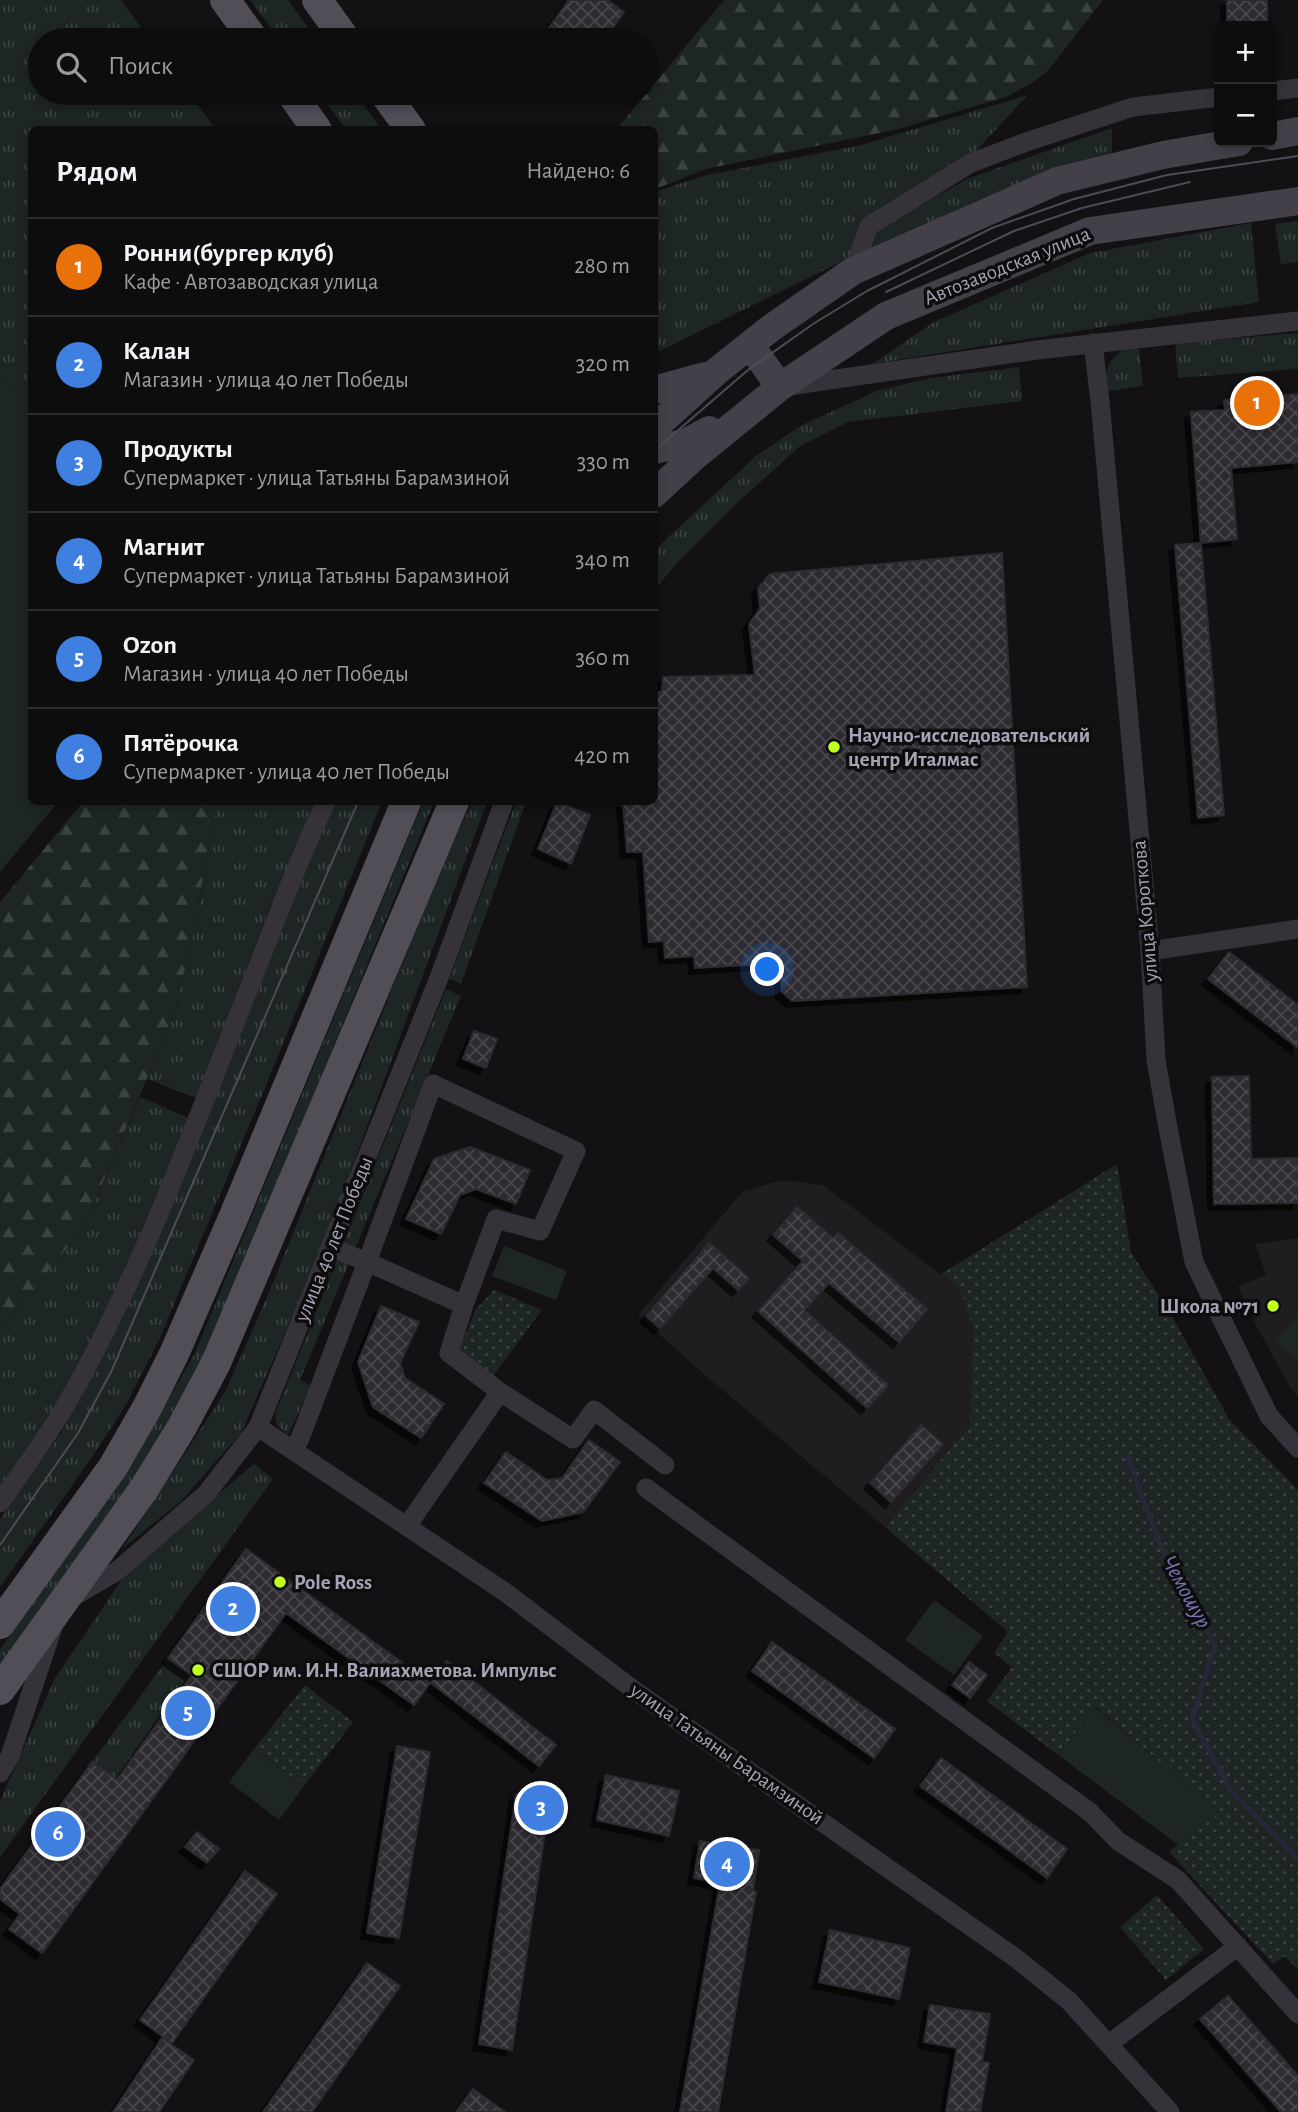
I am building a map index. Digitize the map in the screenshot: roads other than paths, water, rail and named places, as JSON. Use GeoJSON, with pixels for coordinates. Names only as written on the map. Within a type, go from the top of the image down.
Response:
{"type":"FeatureCollection","features":[{"type":"Feature","properties":{"kind":"main road"},"geometry":{"type":"LineString","coordinates":[[225,0],[245,28]]}},
{"type":"Feature","properties":{"kind":"main road"},"geometry":{"type":"LineString","coordinates":[[317,0],[337,28]]}},
{"type":"Feature","properties":{"kind":"main road"},"geometry":{"type":"LineString","coordinates":[[299,105],[314,126]]}},
{"type":"Feature","properties":{"kind":"main road"},"geometry":{"type":"LineString","coordinates":[[393,105],[408,126]]}},
{"type":"Feature","properties":{"kind":"main road"},"geometry":{"type":"LineString","coordinates":[[1277,135],[1298,131]]}},
{"type":"Feature","properties":{"kind":"main road"},"geometry":{"type":"LineString","coordinates":[[658,432],[717,371],[853,271],[1058,181],[1163,155],[1214,146]]}},
{"type":"Feature","properties":{"kind":"main road","name":"Автозаводская улица"},"geometry":{"type":"LineString","coordinates":[[658,490],[694,457],[780,387],[886,316],[1090,231],[1298,201]]}},
{"type":"Feature","properties":{"kind":"main road"},"geometry":{"type":"LineString","coordinates":[[658,435],[685,443],[780,387],[750,345]]}},
{"type":"Feature","properties":{"kind":"main road"},"geometry":{"type":"LineString","coordinates":[[658,389],[692,381],[717,371]]}},
{"type":"Feature","properties":{"kind":"main road"},"geometry":{"type":"LineString","coordinates":[[0,1624],[113,1467],[158,1386],[234,1216],[405,805]]}},
{"type":"Feature","properties":{"kind":"main road","name":"улица 40 лет Победы"},"geometry":{"type":"LineString","coordinates":[[0,1690],[144,1489],[182,1427],[216,1363],[453,805]]}},
{"type":"Feature","properties":{"kind":"street"},"geometry":{"type":"LineString","coordinates":[[1277,91],[1298,88]]}},
{"type":"Feature","properties":{"kind":"street"},"geometry":{"type":"LineString","coordinates":[[853,271],[869,226],[971,163],[1133,107],[1214,98]]}},
{"type":"Feature","properties":{"kind":"street"},"geometry":{"type":"LineString","coordinates":[[780,387],[1093,343],[1298,321]]}},
{"type":"Feature","properties":{"kind":"street","name":"улица Короткова"},"geometry":{"type":"LineString","coordinates":[[1093,343],[1150,951],[1156,1060],[1194,1262],[1269,1416],[1298,1448]]}},
{"type":"Feature","properties":{"kind":"street"},"geometry":{"type":"LineString","coordinates":[[0,1503],[54,1426],[125,1286],[199,1114],[325,805]]}},
{"type":"Feature","properties":{"kind":"street","name":"улица 40 лет Победы"},"geometry":{"type":"LineString","coordinates":[[0,1773],[10,1756],[61,1604],[117,1571],[206,1494],[258,1427],[437,983],[503,805]]}},
{"type":"Feature","properties":{"kind":"street"},"geometry":{"type":"LineString","coordinates":[[1150,951],[1298,929]]}},
{"type":"Feature","properties":{"kind":"street"},"geometry":{"type":"LineString","coordinates":[[293,1450],[301,1436],[433,1084],[576,1151],[540,1231],[496,1219],[449,1353],[500,1392],[573,1439],[594,1410],[665,1465]]}},
{"type":"Feature","properties":{"kind":"street"},"geometry":{"type":"LineString","coordinates":[[331,1247],[464,1305]]}},
{"type":"Feature","properties":{"kind":"street"},"geometry":{"type":"LineString","coordinates":[[407,1526],[500,1392]]}},
{"type":"Feature","properties":{"kind":"street","name":"улица Татьяны Барамзиной"},"geometry":{"type":"LineString","coordinates":[[258,1427],[505,1592],[634,1690],[1017,1959],[1069,2001],[1170,2112]]}},
{"type":"Feature","properties":{"kind":"street"},"geometry":{"type":"LineString","coordinates":[[646,1488],[1090,1812],[1118,1841],[1178,1880],[1298,2014]]}},
{"type":"Feature","properties":{"kind":"street"},"geometry":{"type":"LineString","coordinates":[[1109,2044],[1238,1946]]}},
{"type":"Feature","properties":{"kind":"waterway","name":"Чемошур"},"geometry":{"type":"LineString","coordinates":[[1128,1457],[1160,1545],[1215,1645],[1192,1719],[1231,1791],[1298,1859]]}},
{"type":"Feature","properties":{"kind":"tram line"},"geometry":{"type":"LineString","coordinates":[[658,448],[748,370],[813,324],[867,291],[992,228],[1074,199],[1167,175],[1298,156]]}},
{"type":"Feature","properties":{"kind":"tram line"},"geometry":{"type":"LineString","coordinates":[[886,292],[1014,231],[1082,208],[1190,182]]}},
{"type":"Feature","properties":{"kind":"tram line"},"geometry":{"type":"LineString","coordinates":[[0,1545],[78,1433],[111,1372],[357,805]]}},
{"type":"Feature","properties":{"kind":"place","name":"Ронни(бургер клуб)"},"geometry":{"type":"Point","coordinates":[1257,403]}},
{"type":"Feature","properties":{"kind":"place","name":"Научно-исследовательский центр Италмас"},"geometry":{"type":"Point","coordinates":[834,747]}},
{"type":"Feature","properties":{"kind":"place","name":"Школа №71"},"geometry":{"type":"Point","coordinates":[1273,1306]}},
{"type":"Feature","properties":{"kind":"place","name":"Pole Ross"},"geometry":{"type":"Point","coordinates":[280,1582]}},
{"type":"Feature","properties":{"kind":"place","name":"Калан"},"geometry":{"type":"Point","coordinates":[233,1609]}},
{"type":"Feature","properties":{"kind":"place","name":"СШОР им. И.Н. Валиахметова. Импульс"},"geometry":{"type":"Point","coordinates":[198,1670]}},
{"type":"Feature","properties":{"kind":"place","name":"Ozon"},"geometry":{"type":"Point","coordinates":[188,1713]}},
{"type":"Feature","properties":{"kind":"place","name":"Продукты"},"geometry":{"type":"Point","coordinates":[541,1808]}},
{"type":"Feature","properties":{"kind":"place","name":"Пятёрочка"},"geometry":{"type":"Point","coordinates":[58,1834]}},
{"type":"Feature","properties":{"kind":"place","name":"Магнит"},"geometry":{"type":"Point","coordinates":[727,1864]}}]}
